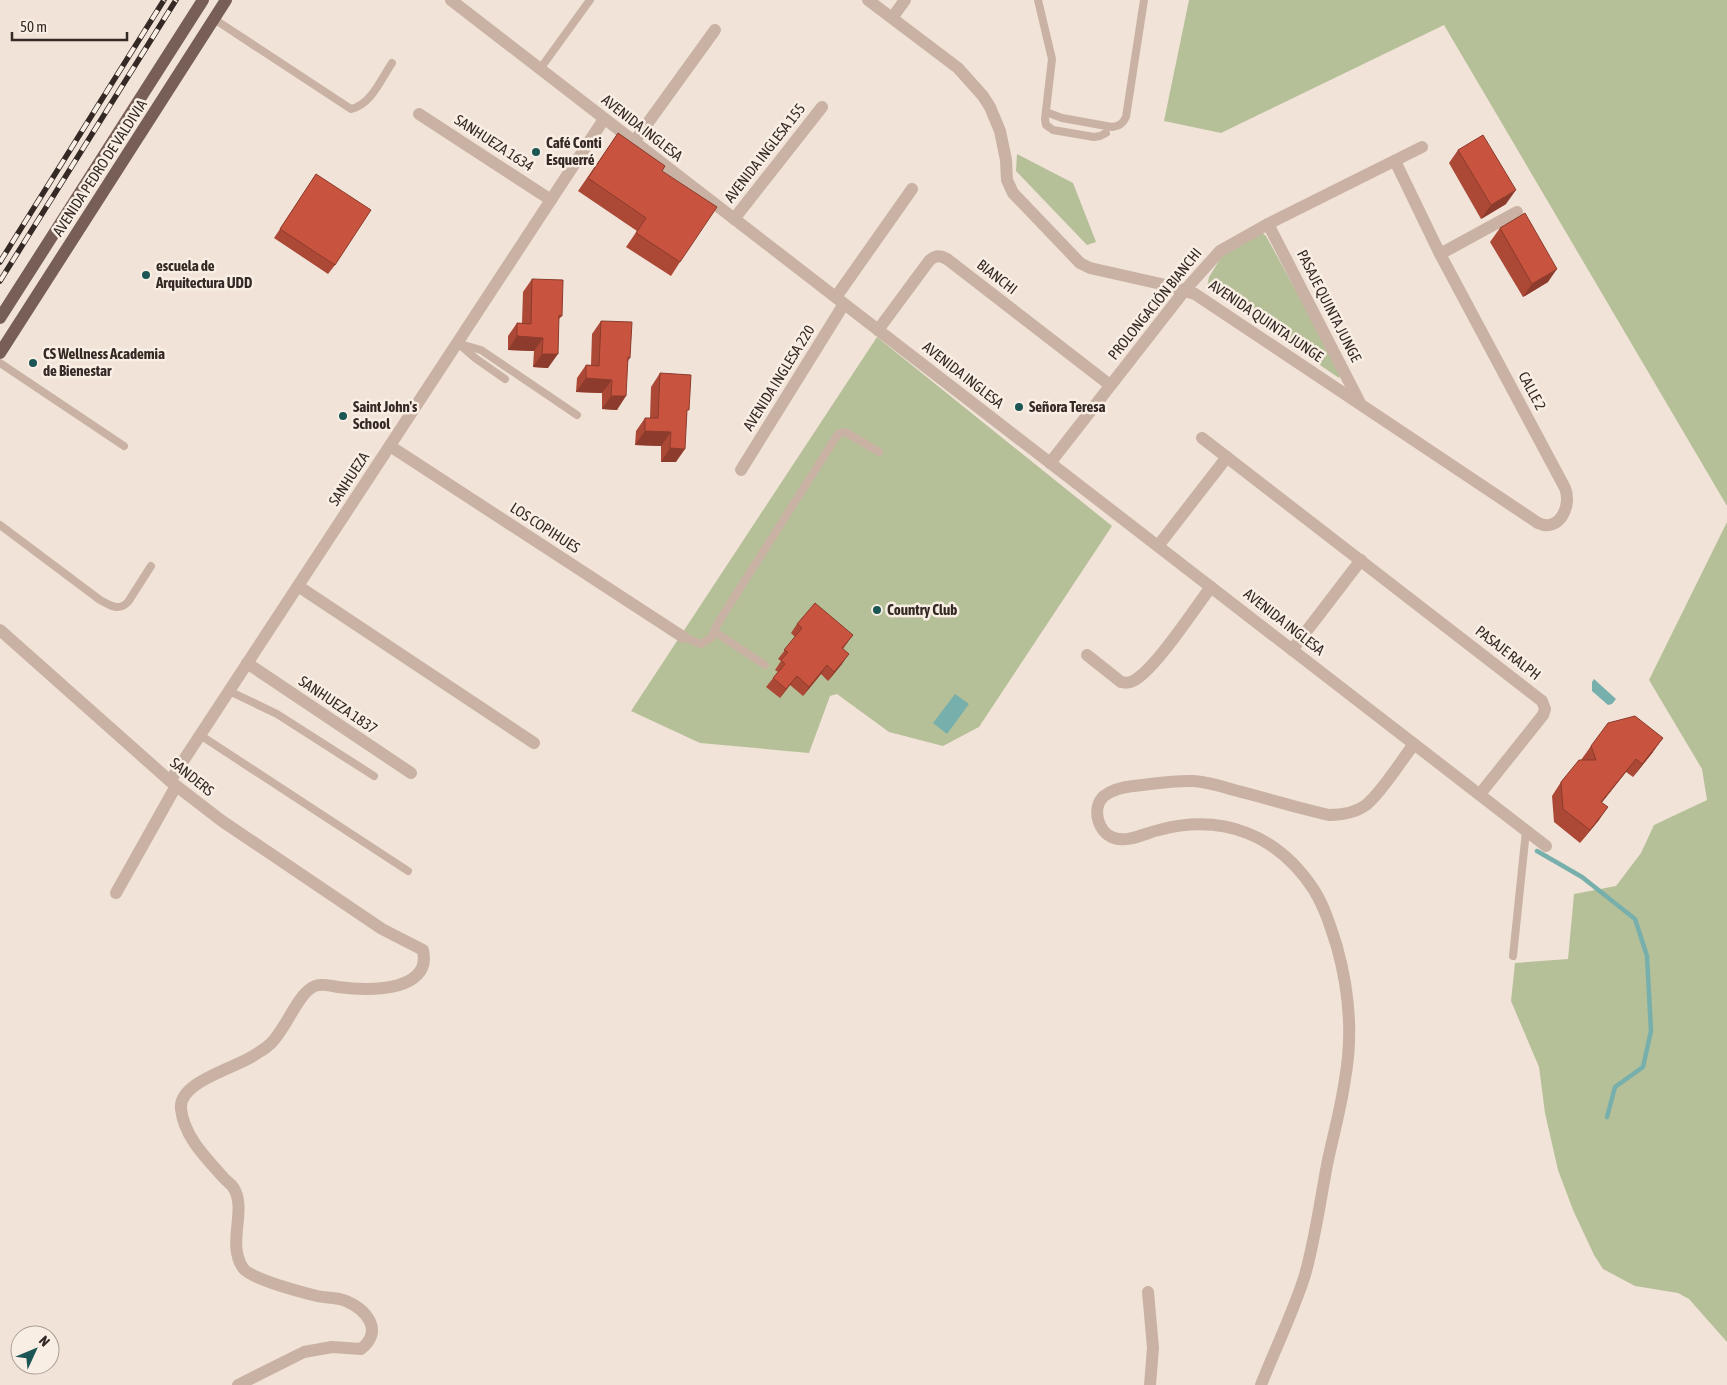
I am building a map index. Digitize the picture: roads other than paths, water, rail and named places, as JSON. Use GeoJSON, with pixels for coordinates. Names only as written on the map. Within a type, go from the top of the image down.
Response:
{"type":"FeatureCollection","features":[{"type":"Feature","properties":{"kind":"main road","name":"AVENIDA PEDRO DE VALDIVIA"},"geometry":{"type":"LineString","coordinates":[[0,318],[203,0]]}},
{"type":"Feature","properties":{"kind":"main road","name":"AVENIDA PEDRO DE VALDIVIA"},"geometry":{"type":"LineString","coordinates":[[0,353],[226,0]]}},
{"type":"Feature","properties":{"kind":"street","name":"AVENIDA INGLESA"},"geometry":{"type":"LineString","coordinates":[[451,0],[1546,846]]}},
{"type":"Feature","properties":{"kind":"street","name":"AVENIDA QUINTA JUNGE"},"geometry":{"type":"LineString","coordinates":[[868,0],[958,68],[975,86],[990,107],[1000,131],[1008,180],[1013,193],[1080,263],[1090,268],[1185,290],[1213,304],[1534,521]]}},
{"type":"Feature","properties":{"kind":"street"},"geometry":{"type":"LineString","coordinates":[[892,18],[905,0]]}},
{"type":"Feature","properties":{"kind":"street"},"geometry":{"type":"LineString","coordinates":[[634,142],[714,30]]}},
{"type":"Feature","properties":{"kind":"street","name":"AVENIDA INGLESA 155"},"geometry":{"type":"LineString","coordinates":[[734,219],[822,107]]}},
{"type":"Feature","properties":{"kind":"street","name":"SANHUEZA 1634"},"geometry":{"type":"LineString","coordinates":[[419,114],[551,200]]}},
{"type":"Feature","properties":{"kind":"street","name":"SANHUEZA"},"geometry":{"type":"LineString","coordinates":[[116,893],[200,734],[604,119]]}},
{"type":"Feature","properties":{"kind":"street","name":"PROLONGACIÓN BIANCHI"},"geometry":{"type":"LineString","coordinates":[[1050,462],[1185,290],[1220,252],[1268,224],[1422,147]]}},
{"type":"Feature","properties":{"kind":"street","name":"CALLE 2"},"geometry":{"type":"LineString","coordinates":[[1395,162],[1440,254],[1568,494],[1567,507],[1556,523],[1542,525],[1534,521]]}},
{"type":"Feature","properties":{"kind":"street","name":"AVENIDA INGLESA 220"},"geometry":{"type":"LineString","coordinates":[[741,470],[840,301],[912,189]]}},
{"type":"Feature","properties":{"kind":"street"},"geometry":{"type":"LineString","coordinates":[[1440,254],[1517,212]]}},
{"type":"Feature","properties":{"kind":"street","name":"PASAJE QUINTA JUNGE"},"geometry":{"type":"LineString","coordinates":[[1268,224],[1360,404]]}},
{"type":"Feature","properties":{"kind":"street","name":"BIANCHI"},"geometry":{"type":"LineString","coordinates":[[878,330],[929,261],[932,258],[941,256],[1110,386]]}},
{"type":"Feature","properties":{"kind":"street","name":"PASAJE RALPH"},"geometry":{"type":"LineString","coordinates":[[1202,438],[1539,698],[1544,705],[1542,718],[1480,794]]}},
{"type":"Feature","properties":{"kind":"street","name":"LOS COPIHUES"},"geometry":{"type":"LineString","coordinates":[[390,446],[683,637]]}},
{"type":"Feature","properties":{"kind":"street"},"geometry":{"type":"LineString","coordinates":[[1158,546],[1227,457]]}},
{"type":"Feature","properties":{"kind":"street"},"geometry":{"type":"LineString","coordinates":[[1292,650],[1361,560]]}},
{"type":"Feature","properties":{"kind":"street"},"geometry":{"type":"LineString","coordinates":[[298,586],[534,743]]}},
{"type":"Feature","properties":{"kind":"street"},"geometry":{"type":"LineString","coordinates":[[1087,655],[1121,682],[1134,680],[1145,671],[1166,647],[1211,587]]}},
{"type":"Feature","properties":{"kind":"street","name":"SANDERS"},"geometry":{"type":"LineString","coordinates":[[0,630],[173,784],[222,821],[382,928],[423,950],[424,962],[422,970],[415,977],[402,984],[380,989],[315,986],[306,992],[285,1026],[270,1045],[248,1060],[198,1083],[186,1094],[181,1107],[192,1139],[233,1187],[239,1204],[236,1230],[237,1251],[243,1268],[254,1277],[319,1296],[345,1300],[356,1306],[372,1323],[370,1340],[361,1349],[332,1347],[304,1352],[238,1385]]}},
{"type":"Feature","properties":{"kind":"street","name":"SANHUEZA 1837"},"geometry":{"type":"LineString","coordinates":[[247,663],[411,773]]}},
{"type":"Feature","properties":{"kind":"street"},"geometry":{"type":"LineString","coordinates":[[1261,1385],[1294,1305],[1306,1268],[1345,1080],[1348,1054],[1348,1011],[1341,962],[1323,908],[1304,877],[1292,863],[1265,842],[1235,828],[1202,824],[1172,826],[1130,838],[1116,839],[1103,831],[1098,818],[1098,806],[1103,797],[1122,788],[1180,781],[1202,782],[1221,786],[1329,814],[1346,814],[1360,808],[1371,800],[1414,744]]}},
{"type":"Feature","properties":{"kind":"street"},"geometry":{"type":"LineString","coordinates":[[1148,1292],[1153,1348],[1150,1385]]}},
{"type":"Feature","properties":{"kind":"lane"},"geometry":{"type":"LineString","coordinates":[[540,69],[590,0]]}},
{"type":"Feature","properties":{"kind":"lane"},"geometry":{"type":"LineString","coordinates":[[1038,0],[1050,44],[1052,59],[1045,122],[1053,130],[1094,137],[1106,133]]}},
{"type":"Feature","properties":{"kind":"lane"},"geometry":{"type":"LineString","coordinates":[[1046,112],[1062,118],[1112,127],[1123,123],[1126,117],[1144,0]]}},
{"type":"Feature","properties":{"kind":"lane"},"geometry":{"type":"LineString","coordinates":[[214,19],[351,109],[360,107],[368,101],[392,63]]}},
{"type":"Feature","properties":{"kind":"lane"},"geometry":{"type":"LineString","coordinates":[[457,343],[475,358],[505,378]]}},
{"type":"Feature","properties":{"kind":"lane"},"geometry":{"type":"LineString","coordinates":[[457,343],[481,350],[577,415]]}},
{"type":"Feature","properties":{"kind":"lane"},"geometry":{"type":"LineString","coordinates":[[0,363],[124,446]]}},
{"type":"Feature","properties":{"kind":"lane"},"geometry":{"type":"LineString","coordinates":[[683,637],[701,644],[709,640],[838,434],[848,433],[879,452]]}},
{"type":"Feature","properties":{"kind":"lane"},"geometry":{"type":"LineString","coordinates":[[0,525],[100,600],[117,608],[123,607],[128,602],[151,566]]}},
{"type":"Feature","properties":{"kind":"lane"},"geometry":{"type":"LineString","coordinates":[[714,632],[765,665]]}},
{"type":"Feature","properties":{"kind":"lane"},"geometry":{"type":"LineString","coordinates":[[229,691],[277,714],[374,776]]}},
{"type":"Feature","properties":{"kind":"lane"},"geometry":{"type":"LineString","coordinates":[[200,734],[408,871]]}},
{"type":"Feature","properties":{"kind":"lane"},"geometry":{"type":"LineString","coordinates":[[1513,956],[1526,831]]}},
{"type":"Feature","properties":{"kind":"water"},"geometry":{"type":"Polygon","coordinates":[[[1594,679],[1616,699],[1612,704],[1608,705],[1592,691],[1594,679]]]}},
{"type":"Feature","properties":{"kind":"water"},"geometry":{"type":"Polygon","coordinates":[[[955,694],[969,704],[947,734],[933,723],[955,694]]]}},
{"type":"Feature","properties":{"kind":"waterway"},"geometry":{"type":"LineString","coordinates":[[1537,851],[1582,877],[1635,919],[1647,956],[1651,1031],[1643,1067],[1615,1087],[1607,1117]]}},
{"type":"Feature","properties":{"kind":"railway"},"geometry":{"type":"LineString","coordinates":[[0,262],[164,0]]}},
{"type":"Feature","properties":{"kind":"railway"},"geometry":{"type":"LineString","coordinates":[[0,281],[176,0]]}},
{"type":"Feature","properties":{"kind":"place","name":"Café Conti Esquerré"},"geometry":{"type":"Point","coordinates":[536,152]}},
{"type":"Feature","properties":{"kind":"place","name":"escuela de Arquitectura UDD"},"geometry":{"type":"Point","coordinates":[146,275]}},
{"type":"Feature","properties":{"kind":"place","name":"CS Wellness Academia de Bienestar"},"geometry":{"type":"Point","coordinates":[33,363]}},
{"type":"Feature","properties":{"kind":"place","name":"Señora Teresa"},"geometry":{"type":"Point","coordinates":[1019,407]}},
{"type":"Feature","properties":{"kind":"place","name":"Saint John's School"},"geometry":{"type":"Point","coordinates":[343,416]}},
{"type":"Feature","properties":{"kind":"place","name":"Country Club"},"geometry":{"type":"Point","coordinates":[877,610]}}]}
